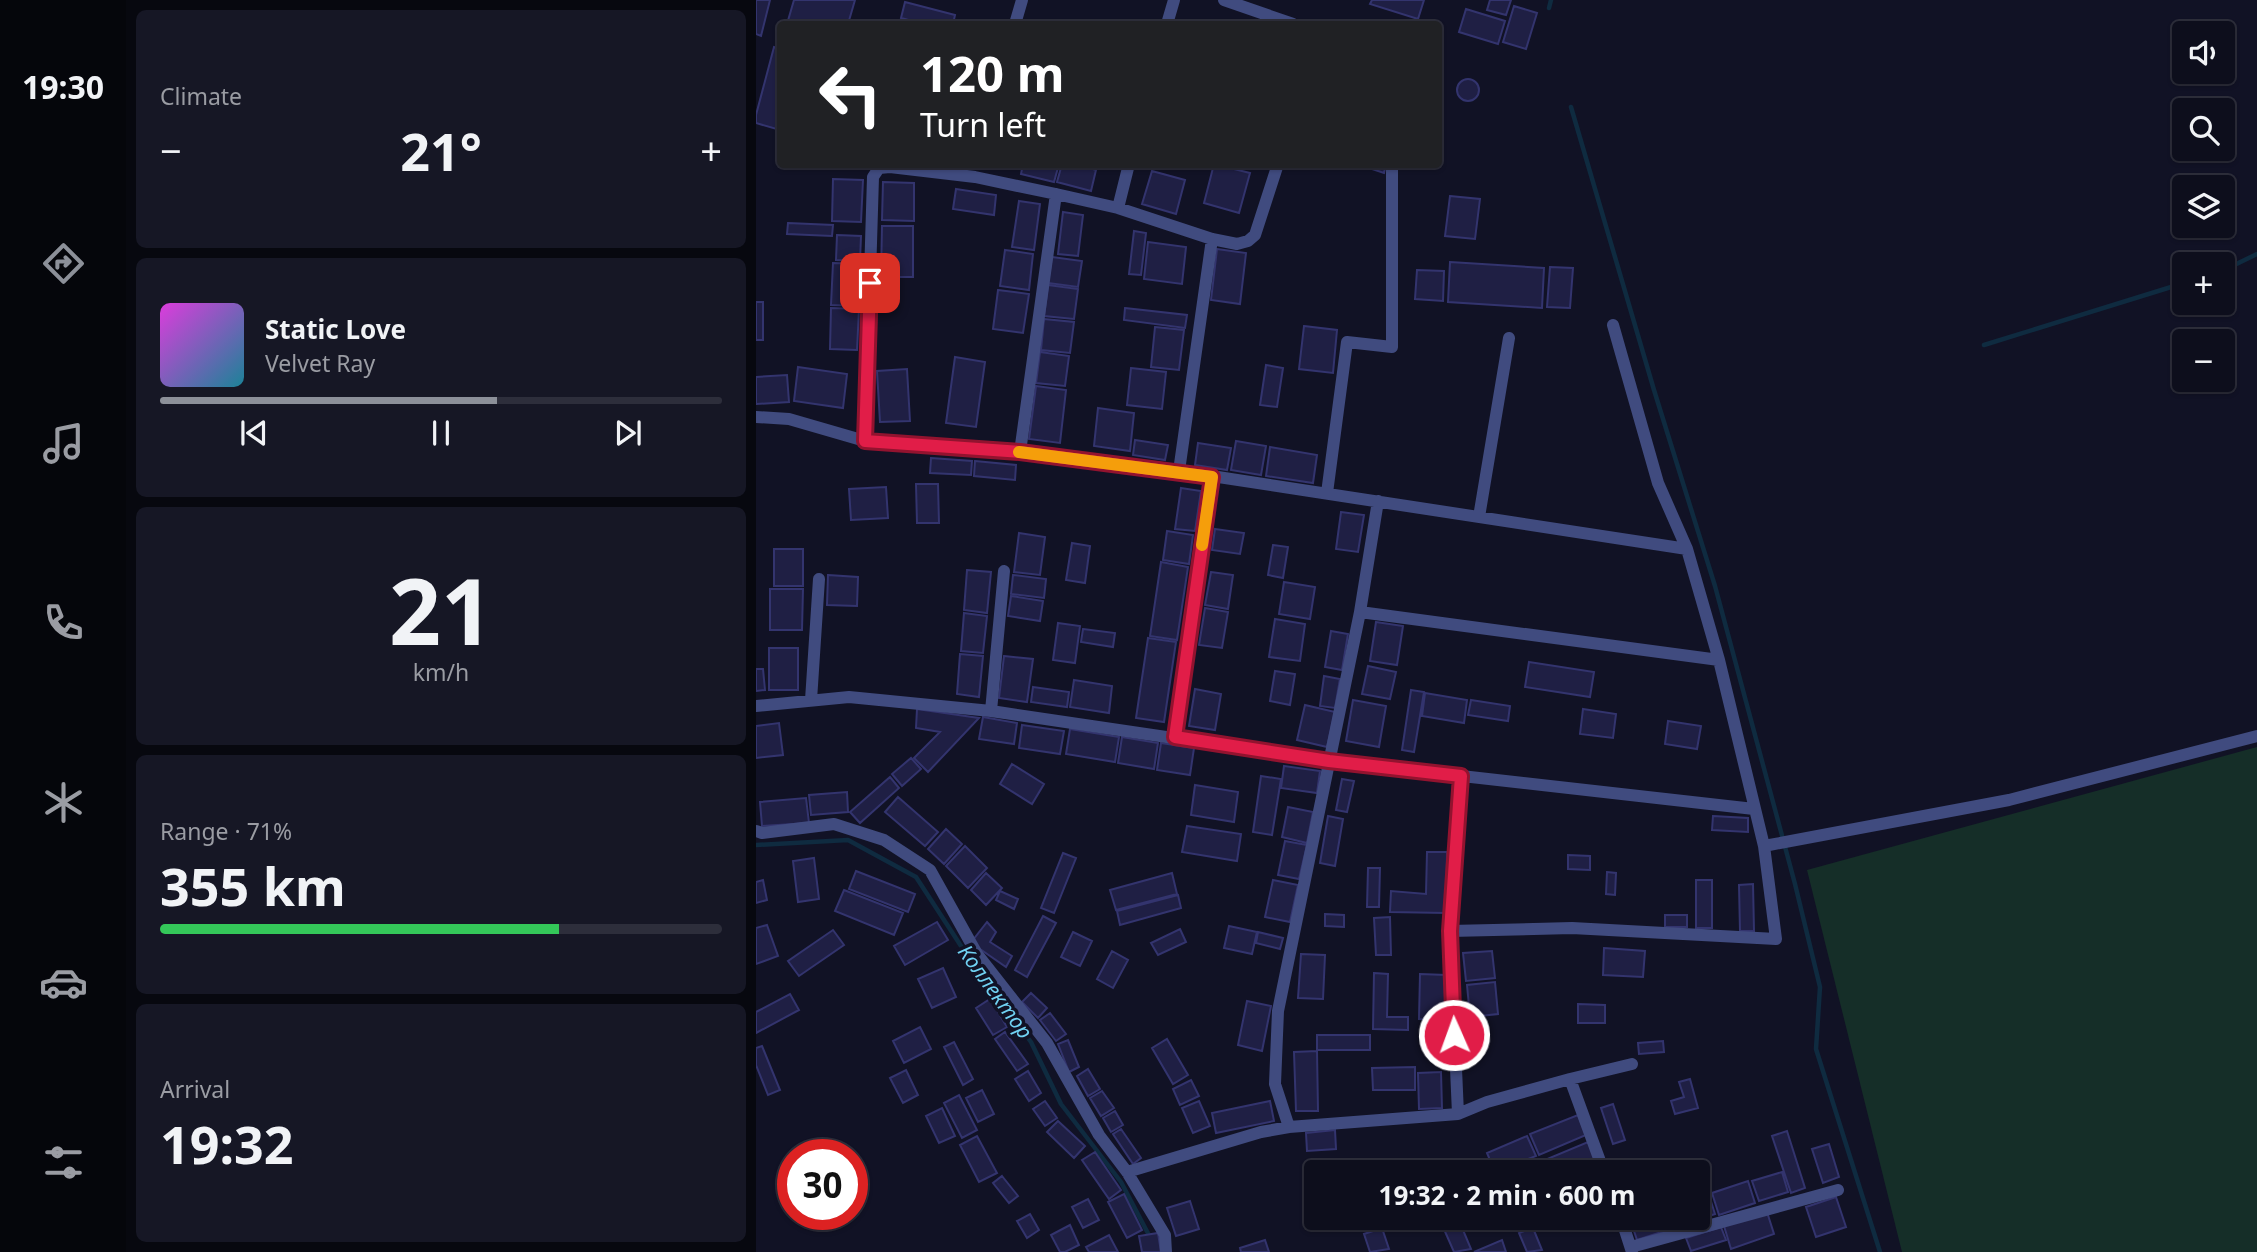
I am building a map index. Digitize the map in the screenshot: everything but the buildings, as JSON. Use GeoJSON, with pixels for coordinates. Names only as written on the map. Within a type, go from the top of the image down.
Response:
{"type":"FeatureCollection","features":[{"type":"Feature","properties":{"kind":"street"},"geometry":{"type":"LineString","coordinates":[[1016,21],[1022,0]]}},
{"type":"Feature","properties":{"kind":"street"},"geometry":{"type":"LineString","coordinates":[[1168,21],[1174,0]]}},
{"type":"Feature","properties":{"kind":"street"},"geometry":{"type":"LineString","coordinates":[[1224,0],[1284,21]]}},
{"type":"Feature","properties":{"kind":"street"},"geometry":{"type":"LineString","coordinates":[[865,441],[873,177],[879,168]]}},
{"type":"Feature","properties":{"kind":"street"},"geometry":{"type":"LineString","coordinates":[[912,168],[976,171],[1118,208],[1212,239],[1237,244],[1248,241],[1255,235],[1277,168]]}},
{"type":"Feature","properties":{"kind":"street"},"geometry":{"type":"LineString","coordinates":[[1118,208],[1128,168]]}},
{"type":"Feature","properties":{"kind":"street"},"geometry":{"type":"LineString","coordinates":[[1327,493],[1347,342],[1392,347],[1392,168]]}},
{"type":"Feature","properties":{"kind":"street"},"geometry":{"type":"LineString","coordinates":[[1020,452],[1056,194]]}},
{"type":"Feature","properties":{"kind":"street"},"geometry":{"type":"LineString","coordinates":[[1179,471],[1212,239]]}},
{"type":"Feature","properties":{"kind":"street"},"geometry":{"type":"LineString","coordinates":[[1450,931],[1572,928],[1776,939],[1764,846],[1719,660],[1687,549],[1658,483],[1613,325]]}},
{"type":"Feature","properties":{"kind":"street"},"geometry":{"type":"LineString","coordinates":[[1479,517],[1509,338]]}},
{"type":"Feature","properties":{"kind":"street"},"geometry":{"type":"LineString","coordinates":[[756,417],[789,419],[865,441],[1020,452],[1179,471],[1687,549]]}},
{"type":"Feature","properties":{"kind":"street"},"geometry":{"type":"LineString","coordinates":[[1175,737],[1212,477]]}},
{"type":"Feature","properties":{"kind":"street"},"geometry":{"type":"LineString","coordinates":[[1289,1127],[1275,1084],[1278,1011],[1360,612],[1378,501]]}},
{"type":"Feature","properties":{"kind":"street"},"geometry":{"type":"LineString","coordinates":[[991,711],[1004,571]]}},
{"type":"Feature","properties":{"kind":"street"},"geometry":{"type":"LineString","coordinates":[[811,700],[819,579]]}},
{"type":"Feature","properties":{"kind":"street"},"geometry":{"type":"LineString","coordinates":[[1360,612],[1719,660]]}},
{"type":"Feature","properties":{"kind":"street"},"geometry":{"type":"LineString","coordinates":[[756,706],[849,696],[991,711],[1329,761],[1754,809]]}},
{"type":"Feature","properties":{"kind":"street"},"geometry":{"type":"LineString","coordinates":[[1764,846],[2010,800],[2257,736]]}},
{"type":"Feature","properties":{"kind":"street"},"geometry":{"type":"LineString","coordinates":[[1458,1114],[1450,931],[1461,776]]}},
{"type":"Feature","properties":{"kind":"street"},"geometry":{"type":"LineString","coordinates":[[756,831],[762,833],[834,824],[884,840],[930,870],[977,954],[1047,1043],[1099,1135],[1127,1172],[1165,1235],[1166,1252]]}},
{"type":"Feature","properties":{"kind":"street"},"geometry":{"type":"LineString","coordinates":[[1127,1172],[1261,1132],[1289,1127],[1458,1114],[1487,1102],[1632,1064]]}},
{"type":"Feature","properties":{"kind":"street"},"geometry":{"type":"LineString","coordinates":[[1570,1079],[1600,1160]]}},
{"type":"Feature","properties":{"kind":"street"},"geometry":{"type":"LineString","coordinates":[[1624,1230],[1632,1250],[1838,1190]]}},
{"type":"Feature","properties":{"kind":"green space"},"geometry":{"type":"Polygon","coordinates":[[[2257,747],[2257,1252],[1902,1252],[1807,870],[2257,747]]]}},
{"type":"Feature","properties":{"kind":"waterway"},"geometry":{"type":"LineString","coordinates":[[1549,8],[1551,0]]}},
{"type":"Feature","properties":{"kind":"waterway"},"geometry":{"type":"LineString","coordinates":[[1571,107],[1715,586],[1820,987],[1816,1049],[1880,1252]]}},
{"type":"Feature","properties":{"kind":"waterway"},"geometry":{"type":"LineString","coordinates":[[2235,265],[2257,254]]}},
{"type":"Feature","properties":{"kind":"waterway"},"geometry":{"type":"LineString","coordinates":[[1984,345],[2172,287]]}},
{"type":"Feature","properties":{"kind":"waterway","name":"Коллектор"},"geometry":{"type":"LineString","coordinates":[[756,845],[848,840],[916,877],[976,969],[1031,1042],[1061,1104],[1121,1182],[1151,1239]]}},
{"type":"Feature","properties":{"kind":"slow traffic"},"geometry":{"type":"LineString","coordinates":[[1019,452],[1212,477],[1202,545]]}},
{"type":"Feature","properties":{"kind":"route"},"geometry":{"type":"LineString","coordinates":[[870,283],[865,441],[1020,452],[1212,477],[1175,737],[1329,761],[1461,776],[1450,931],[1454,1035]]}}]}
